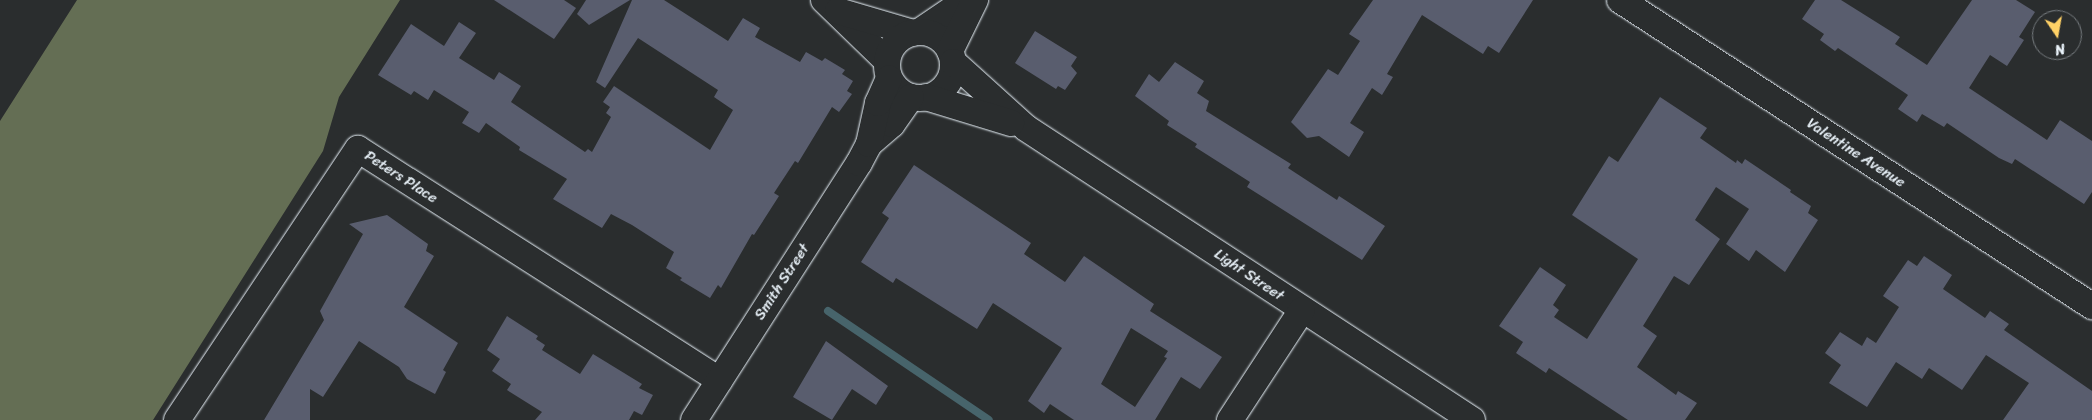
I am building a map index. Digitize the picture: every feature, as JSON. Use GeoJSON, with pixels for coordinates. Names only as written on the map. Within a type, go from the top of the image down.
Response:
{"type":"FeatureCollection","features":[{"type":"Feature","properties":{"kind":"street"},"geometry":{"type":"LineString","coordinates":[[888,69],[896,42],[916,32],[966,0]]}},
{"type":"Feature","properties":{"kind":"street"},"geometry":{"type":"LineString","coordinates":[[831,5],[888,69],[898,89],[919,97],[943,89],[952,72],[951,57],[975,0]]}},
{"type":"Feature","properties":{"kind":"street","name":"Valentine Avenue"},"geometry":{"type":"LineString","coordinates":[[1620,0],[2092,306]]}},
{"type":"Feature","properties":{"kind":"street"},"geometry":{"type":"LineString","coordinates":[[831,5],[937,37],[951,57]]}},
{"type":"Feature","properties":{"kind":"street","name":"Light Street"},"geometry":{"type":"LineString","coordinates":[[951,57],[1026,128],[1472,420]]}},
{"type":"Feature","properties":{"kind":"street","name":"Smith Street"},"geometry":{"type":"LineString","coordinates":[[869,144],[888,69]]}},
{"type":"Feature","properties":{"kind":"street","name":"Light Street"},"geometry":{"type":"LineString","coordinates":[[919,97],[1026,128]]}},
{"type":"Feature","properties":{"kind":"street","name":"Smith Street"},"geometry":{"type":"LineString","coordinates":[[694,420],[869,144],[919,97]]}},
{"type":"Feature","properties":{"kind":"street","name":"Peters Place"},"geometry":{"type":"LineString","coordinates":[[177,420],[358,149],[719,380]]}},
{"type":"Feature","properties":{"kind":"street"},"geometry":{"type":"LineString","coordinates":[[1230,420],[1302,310]]}},
{"type":"Feature","properties":{"kind":"green space"},"geometry":{"type":"Polygon","coordinates":[[[77,0],[400,0],[339,97],[323,151],[153,420],[0,420],[0,121],[77,0]]]}},
{"type":"Feature","properties":{"kind":"building"},"geometry":{"type":"Polygon","coordinates":[[[494,0],[564,0],[576,8],[554,39],[494,0]]]}},
{"type":"Feature","properties":{"kind":"building"},"geometry":{"type":"Polygon","coordinates":[[[586,0],[630,0],[589,25],[577,14],[586,0]]]}},
{"type":"Feature","properties":{"kind":"building"},"geometry":{"type":"Polygon","coordinates":[[[632,0],[664,0],[728,41],[743,18],[760,28],[755,37],[800,62],[806,52],[822,61],[825,58],[845,70],[842,74],[853,81],[847,91],[852,94],[839,112],[832,107],[798,163],[795,161],[774,193],[779,196],[754,235],[752,234],[721,288],[718,285],[710,298],[680,280],[682,278],[666,268],[674,252],[632,225],[611,214],[602,228],[553,199],[567,179],[519,150],[520,147],[486,123],[479,133],[462,123],[469,112],[434,90],[428,100],[414,91],[411,95],[378,75],[411,24],[444,46],[459,22],[476,33],[459,58],[494,80],[499,72],[521,86],[511,102],[585,152],[588,149],[592,152],[611,117],[606,113],[610,107],[603,102],[614,86],[710,150],[733,110],[714,97],[718,90],[638,38],[605,88],[596,82],[632,0]]]}},
{"type":"Feature","properties":{"kind":"building"},"geometry":{"type":"Polygon","coordinates":[[[1373,0],[1533,0],[1499,53],[1488,46],[1483,54],[1422,15],[1387,74],[1393,77],[1382,95],[1372,88],[1350,123],[1364,132],[1349,157],[1319,136],[1307,138],[1291,122],[1328,69],[1338,75],[1360,41],[1349,34],[1373,0]]]}},
{"type":"Feature","properties":{"kind":"building"},"geometry":{"type":"Polygon","coordinates":[[[1815,0],[1841,0],[1900,37],[1895,44],[1927,65],[1972,0],[2016,0],[2032,10],[2032,17],[2019,37],[2024,40],[2007,66],[1990,55],[1969,88],[2047,140],[2060,120],[2092,141],[2092,192],[2084,204],[2015,159],[2012,164],[1999,158],[1947,123],[1944,127],[1922,114],[1917,122],[1898,109],[1908,95],[1838,48],[1835,51],[1820,40],[1824,34],[1802,19],[1815,0]]]}},
{"type":"Feature","properties":{"kind":"building"},"geometry":{"type":"Polygon","coordinates":[[[1035,31],[1077,57],[1071,66],[1077,73],[1065,90],[1058,86],[1056,89],[1015,63],[1035,31]]]}},
{"type":"Feature","properties":{"kind":"building"},"geometry":{"type":"Polygon","coordinates":[[[1175,62],[1204,81],[1197,93],[1209,101],[1206,111],[1291,164],[1288,168],[1337,200],[1339,196],[1385,226],[1362,260],[1247,187],[1250,182],[1195,147],[1197,144],[1167,125],[1169,121],[1135,96],[1149,74],[1159,82],[1175,62]]]}},
{"type":"Feature","properties":{"kind":"building"},"geometry":{"type":"Polygon","coordinates":[[[1660,97],[1707,128],[1700,138],[1736,163],[1737,160],[1742,164],[1745,159],[1791,190],[1790,192],[1811,206],[1808,213],[1818,220],[1785,272],[1756,250],[1749,261],[1726,244],[1749,209],[1716,187],[1695,220],[1720,239],[1689,285],[1674,276],[1643,326],[1657,336],[1637,367],[1676,395],[1678,391],[1697,403],[1685,420],[1628,420],[1549,368],[1546,373],[1516,353],[1523,342],[1499,326],[1540,267],[1566,285],[1553,305],[1559,310],[1554,317],[1587,339],[1638,259],[1572,215],[1609,156],[1618,162],[1660,97]]]}},
{"type":"Feature","properties":{"kind":"building"},"geometry":{"type":"Polygon","coordinates":[[[914,165],[1031,243],[1024,254],[1065,282],[1084,256],[1154,304],[1150,311],[1222,357],[1200,389],[1181,377],[1155,420],[1074,420],[1050,404],[1044,413],[1028,401],[1062,348],[993,303],[977,329],[896,278],[893,283],[861,262],[889,218],[882,213],[914,165]],[[1131,328],[1101,384],[1135,407],[1167,358],[1164,357],[1168,351],[1131,328]]]}},
{"type":"Feature","properties":{"kind":"building"},"geometry":{"type":"Polygon","coordinates":[[[387,215],[428,244],[426,251],[434,256],[404,307],[458,343],[443,370],[446,372],[435,394],[407,379],[399,367],[359,341],[323,397],[310,389],[310,420],[264,420],[324,320],[320,311],[363,234],[349,224],[387,215]]]}},
{"type":"Feature","properties":{"kind":"building"},"geometry":{"type":"Polygon","coordinates":[[[1924,256],[1952,275],[1943,289],[1985,318],[1990,311],[2009,324],[2004,330],[2092,391],[2092,420],[2003,420],[2029,383],[1986,355],[1962,390],[1929,368],[1922,379],[1896,362],[1867,407],[1829,383],[1841,365],[1825,353],[1840,332],[1862,346],[1867,337],[1876,343],[1899,307],[1883,296],[1908,260],[1917,266],[1924,256]]]}},
{"type":"Feature","properties":{"kind":"building"},"geometry":{"type":"Polygon","coordinates":[[[507,316],[538,336],[536,339],[545,345],[542,350],[580,374],[593,354],[642,384],[639,388],[653,395],[642,415],[634,411],[629,420],[535,420],[542,412],[507,390],[511,384],[492,371],[500,359],[487,350],[507,316]]]}},
{"type":"Feature","properties":{"kind":"building"},"geometry":{"type":"Polygon","coordinates":[[[826,341],[888,386],[876,405],[852,389],[832,420],[793,397],[826,341]]]}},
{"type":"Feature","properties":{"kind":"waterway"},"geometry":{"type":"LineString","coordinates":[[828,311],[989,420]]}}]}
